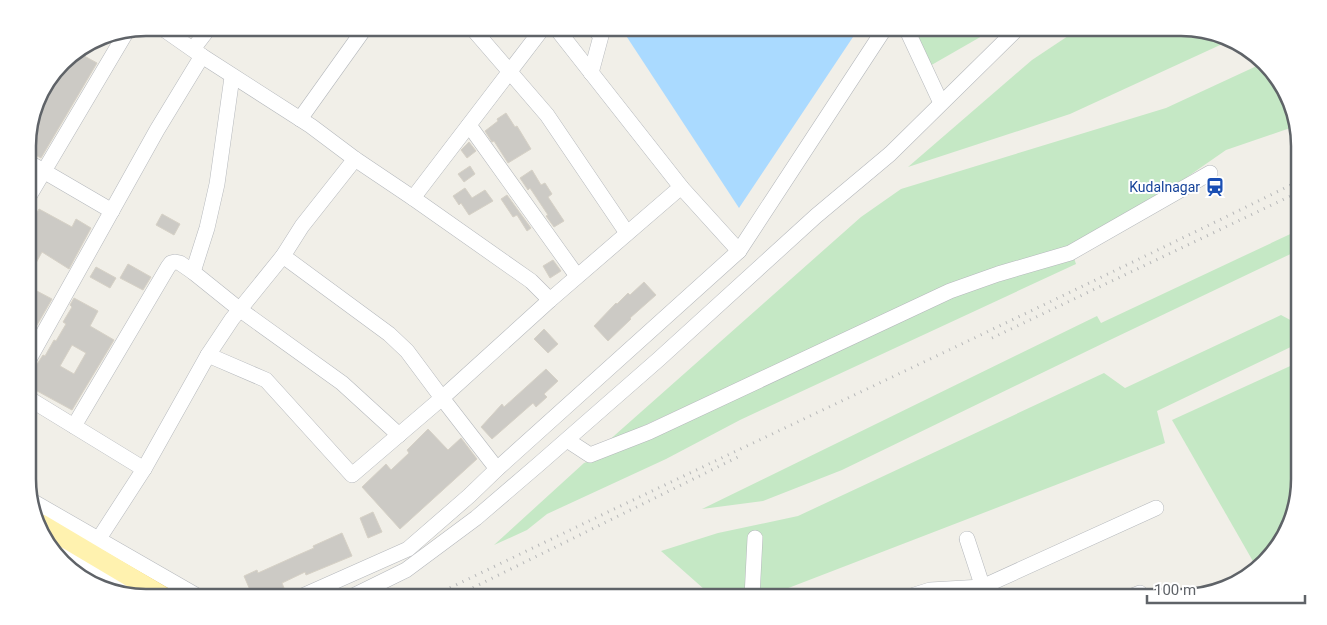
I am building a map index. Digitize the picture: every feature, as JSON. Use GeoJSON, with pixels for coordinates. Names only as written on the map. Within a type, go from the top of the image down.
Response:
{"type":"FeatureCollection","features":[{"type":"Feature","properties":{"kind":"main road"},"geometry":{"type":"LineString","coordinates":[[48,528],[149,589]]}},
{"type":"Feature","properties":{"kind":"street"},"geometry":{"type":"LineString","coordinates":[[174,36],[232,77],[300,119],[354,159],[413,198],[530,281],[550,300]]}},
{"type":"Feature","properties":{"kind":"street"},"geometry":{"type":"LineString","coordinates":[[36,347],[157,130],[205,36]]}},
{"type":"Feature","properties":{"kind":"street"},"geometry":{"type":"LineString","coordinates":[[300,119],[359,36]]}},
{"type":"Feature","properties":{"kind":"street"},"geometry":{"type":"LineString","coordinates":[[479,36],[547,115],[627,232]]}},
{"type":"Feature","properties":{"kind":"street"},"geometry":{"type":"LineString","coordinates":[[413,198],[537,36]]}},
{"type":"Feature","properties":{"kind":"street"},"geometry":{"type":"LineString","coordinates":[[562,36],[682,188],[739,251]]}},
{"type":"Feature","properties":{"kind":"street"},"geometry":{"type":"LineString","coordinates":[[591,73],[601,36]]}},
{"type":"Feature","properties":{"kind":"street"},"geometry":{"type":"LineString","coordinates":[[320,589],[408,549],[739,251],[880,36]]}},
{"type":"Feature","properties":{"kind":"street"},"geometry":{"type":"LineString","coordinates":[[910,36],[941,103]]}},
{"type":"Feature","properties":{"kind":"street"},"geometry":{"type":"LineString","coordinates":[[369,589],[406,570],[476,518],[567,440],[816,216],[890,154],[1010,36]]}},
{"type":"Feature","properties":{"kind":"street"},"geometry":{"type":"LineString","coordinates":[[36,184],[123,39]]}},
{"type":"Feature","properties":{"kind":"street"},"geometry":{"type":"LineString","coordinates":[[193,272],[207,228],[217,184],[232,77]]}},
{"type":"Feature","properties":{"kind":"street"},"geometry":{"type":"LineString","coordinates":[[469,125],[577,276]]}},
{"type":"Feature","properties":{"kind":"street"},"geometry":{"type":"LineString","coordinates":[[98,540],[144,468],[208,355],[239,309],[284,256],[302,226],[354,159]]}},
{"type":"Feature","properties":{"kind":"street"},"geometry":{"type":"LineString","coordinates":[[36,166],[112,210]]}},
{"type":"Feature","properties":{"kind":"street"},"geometry":{"type":"LineString","coordinates":[[567,440],[590,456],[650,432],[950,291],[998,274],[1070,253],[1210,173]]}},
{"type":"Feature","properties":{"kind":"street"},"geometry":{"type":"LineString","coordinates":[[208,355],[266,380],[352,475],[442,398],[627,232],[682,188]]}},
{"type":"Feature","properties":{"kind":"street"},"geometry":{"type":"LineString","coordinates":[[284,256],[389,334],[407,351],[497,469]]}},
{"type":"Feature","properties":{"kind":"street"},"geometry":{"type":"LineString","coordinates":[[74,426],[171,263],[175,262],[180,263],[193,272],[239,309],[342,383],[399,435]]}},
{"type":"Feature","properties":{"kind":"street"},"geometry":{"type":"LineString","coordinates":[[36,403],[144,468]]}},
{"type":"Feature","properties":{"kind":"street"},"geometry":{"type":"LineString","coordinates":[[40,506],[183,589]]}},
{"type":"Feature","properties":{"kind":"street"},"geometry":{"type":"LineString","coordinates":[[990,589],[1156,508]]}},
{"type":"Feature","properties":{"kind":"street"},"geometry":{"type":"LineString","coordinates":[[752,589],[755,538]]}},
{"type":"Feature","properties":{"kind":"street"},"geometry":{"type":"LineString","coordinates":[[966,539],[983,589]]}},
{"type":"Feature","properties":{"kind":"green space"},"geometry":{"type":"Polygon","coordinates":[[[914,36],[982,36],[928,67],[914,36]]]}},
{"type":"Feature","properties":{"kind":"green space"},"geometry":{"type":"Polygon","coordinates":[[[1068,36],[1187,36],[1202,38],[1221,44],[1070,114],[908,167],[1032,60],[1068,36]]]}},
{"type":"Feature","properties":{"kind":"green space"},"geometry":{"type":"Polygon","coordinates":[[[1256,67],[1268,79],[1276,92],[1282,104],[1289,128],[1226,150],[1144,207],[1062,252],[852,330],[606,443],[861,217],[901,189],[1166,108],[1256,67]]]}},
{"type":"Feature","properties":{"kind":"green space"},"geometry":{"type":"Polygon","coordinates":[[[1291,234],[1291,254],[842,470],[763,501],[702,509],[1097,316],[1101,323],[1291,234]]]}},
{"type":"Feature","properties":{"kind":"green space"},"geometry":{"type":"Polygon","coordinates":[[[1074,258],[1076,264],[740,420],[666,459],[547,514],[527,530],[494,545],[584,463],[658,436],[951,298],[1004,278],[1074,258]]]}},
{"type":"Feature","properties":{"kind":"green space"},"geometry":{"type":"Polygon","coordinates":[[[1281,315],[1291,320],[1291,347],[1157,411],[1165,443],[786,589],[704,589],[661,551],[718,533],[798,516],[1104,373],[1125,388],[1281,315]]]}},
{"type":"Feature","properties":{"kind":"green space"},"geometry":{"type":"Polygon","coordinates":[[[1291,366],[1291,485],[1289,500],[1276,534],[1268,546],[1253,561],[1172,420],[1291,366]]]}},
{"type":"Feature","properties":{"kind":"water"},"geometry":{"type":"Polygon","coordinates":[[[626,36],[854,36],[739,208],[626,36]]]}},
{"type":"Feature","properties":{"kind":"building"},"geometry":{"type":"Polygon","coordinates":[[[84,56],[97,63],[41,158],[36,155],[36,140],[42,111],[55,85],[84,56]]]}},
{"type":"Feature","properties":{"kind":"building"},"geometry":{"type":"Polygon","coordinates":[[[506,113],[515,127],[517,126],[531,149],[508,163],[485,131],[506,113]]]}},
{"type":"Feature","properties":{"kind":"building"},"geometry":{"type":"Polygon","coordinates":[[[469,142],[476,151],[467,158],[461,150],[469,142]]]}},
{"type":"Feature","properties":{"kind":"building"},"geometry":{"type":"Polygon","coordinates":[[[470,166],[475,174],[464,182],[458,174],[470,166]]]}},
{"type":"Feature","properties":{"kind":"building"},"geometry":{"type":"Polygon","coordinates":[[[532,170],[541,185],[545,183],[552,194],[548,197],[564,221],[554,227],[530,188],[528,190],[520,178],[532,170]]]}},
{"type":"Feature","properties":{"kind":"building"},"geometry":{"type":"Polygon","coordinates":[[[465,188],[472,198],[485,190],[493,201],[469,215],[461,203],[459,205],[453,196],[465,188]]]}},
{"type":"Feature","properties":{"kind":"building"},"geometry":{"type":"Polygon","coordinates":[[[507,195],[531,228],[527,231],[517,215],[513,217],[501,199],[507,195]]]}},
{"type":"Feature","properties":{"kind":"building"},"geometry":{"type":"Polygon","coordinates":[[[39,209],[72,227],[76,219],[91,228],[69,269],[42,252],[36,263],[36,214],[39,209]]]}},
{"type":"Feature","properties":{"kind":"building"},"geometry":{"type":"Polygon","coordinates":[[[162,214],[180,224],[174,235],[156,225],[162,214]]]}},
{"type":"Feature","properties":{"kind":"building"},"geometry":{"type":"Polygon","coordinates":[[[553,260],[561,271],[550,278],[543,266],[553,260]]]}},
{"type":"Feature","properties":{"kind":"building"},"geometry":{"type":"Polygon","coordinates":[[[128,264],[151,277],[143,290],[120,278],[128,264]]]}},
{"type":"Feature","properties":{"kind":"building"},"geometry":{"type":"Polygon","coordinates":[[[96,267],[116,278],[110,288],[90,277],[96,267]]]}},
{"type":"Feature","properties":{"kind":"building"},"geometry":{"type":"Polygon","coordinates":[[[644,282],[656,295],[608,341],[594,326],[616,303],[628,293],[630,295],[644,282]]]}},
{"type":"Feature","properties":{"kind":"building"},"geometry":{"type":"Polygon","coordinates":[[[36,291],[52,299],[36,324],[36,291]]]}},
{"type":"Feature","properties":{"kind":"building"},"geometry":{"type":"Polygon","coordinates":[[[74,298],[98,311],[90,326],[114,340],[72,410],[36,390],[36,366],[43,355],[45,356],[54,340],[56,341],[66,324],[63,322],[72,307],[70,305],[74,298]],[[72,345],[60,366],[74,374],[86,353],[72,345]]]}},
{"type":"Feature","properties":{"kind":"building"},"geometry":{"type":"Polygon","coordinates":[[[544,329],[558,344],[548,353],[534,339],[544,329]]]}},
{"type":"Feature","properties":{"kind":"building"},"geometry":{"type":"Polygon","coordinates":[[[546,369],[558,381],[544,394],[547,397],[536,407],[533,403],[492,439],[481,427],[502,404],[504,407],[546,369]]]}},
{"type":"Feature","properties":{"kind":"building"},"geometry":{"type":"Polygon","coordinates":[[[428,429],[448,450],[461,438],[477,459],[400,529],[362,487],[386,464],[391,470],[409,453],[407,450],[428,429]]]}},
{"type":"Feature","properties":{"kind":"building"},"geometry":{"type":"Polygon","coordinates":[[[373,512],[382,532],[368,538],[360,518],[373,512]]]}},
{"type":"Feature","properties":{"kind":"building"},"geometry":{"type":"Polygon","coordinates":[[[342,533],[352,556],[306,575],[305,572],[282,583],[284,588],[282,589],[250,589],[244,576],[257,570],[258,573],[314,548],[313,546],[342,533]]]}},
{"type":"Feature","properties":{"kind":"railway"},"geometry":{"type":"LineString","coordinates":[[448,589],[1291,185]]}},
{"type":"Feature","properties":{"kind":"railway"},"geometry":{"type":"LineString","coordinates":[[992,338],[1291,196]]}},
{"type":"Feature","properties":{"kind":"railway"},"geometry":{"type":"LineString","coordinates":[[470,589],[738,457]]}},
{"type":"Feature","properties":{"kind":"place","name":"Kudalnagar"},"geometry":{"type":"Point","coordinates":[1215,187]}}]}
